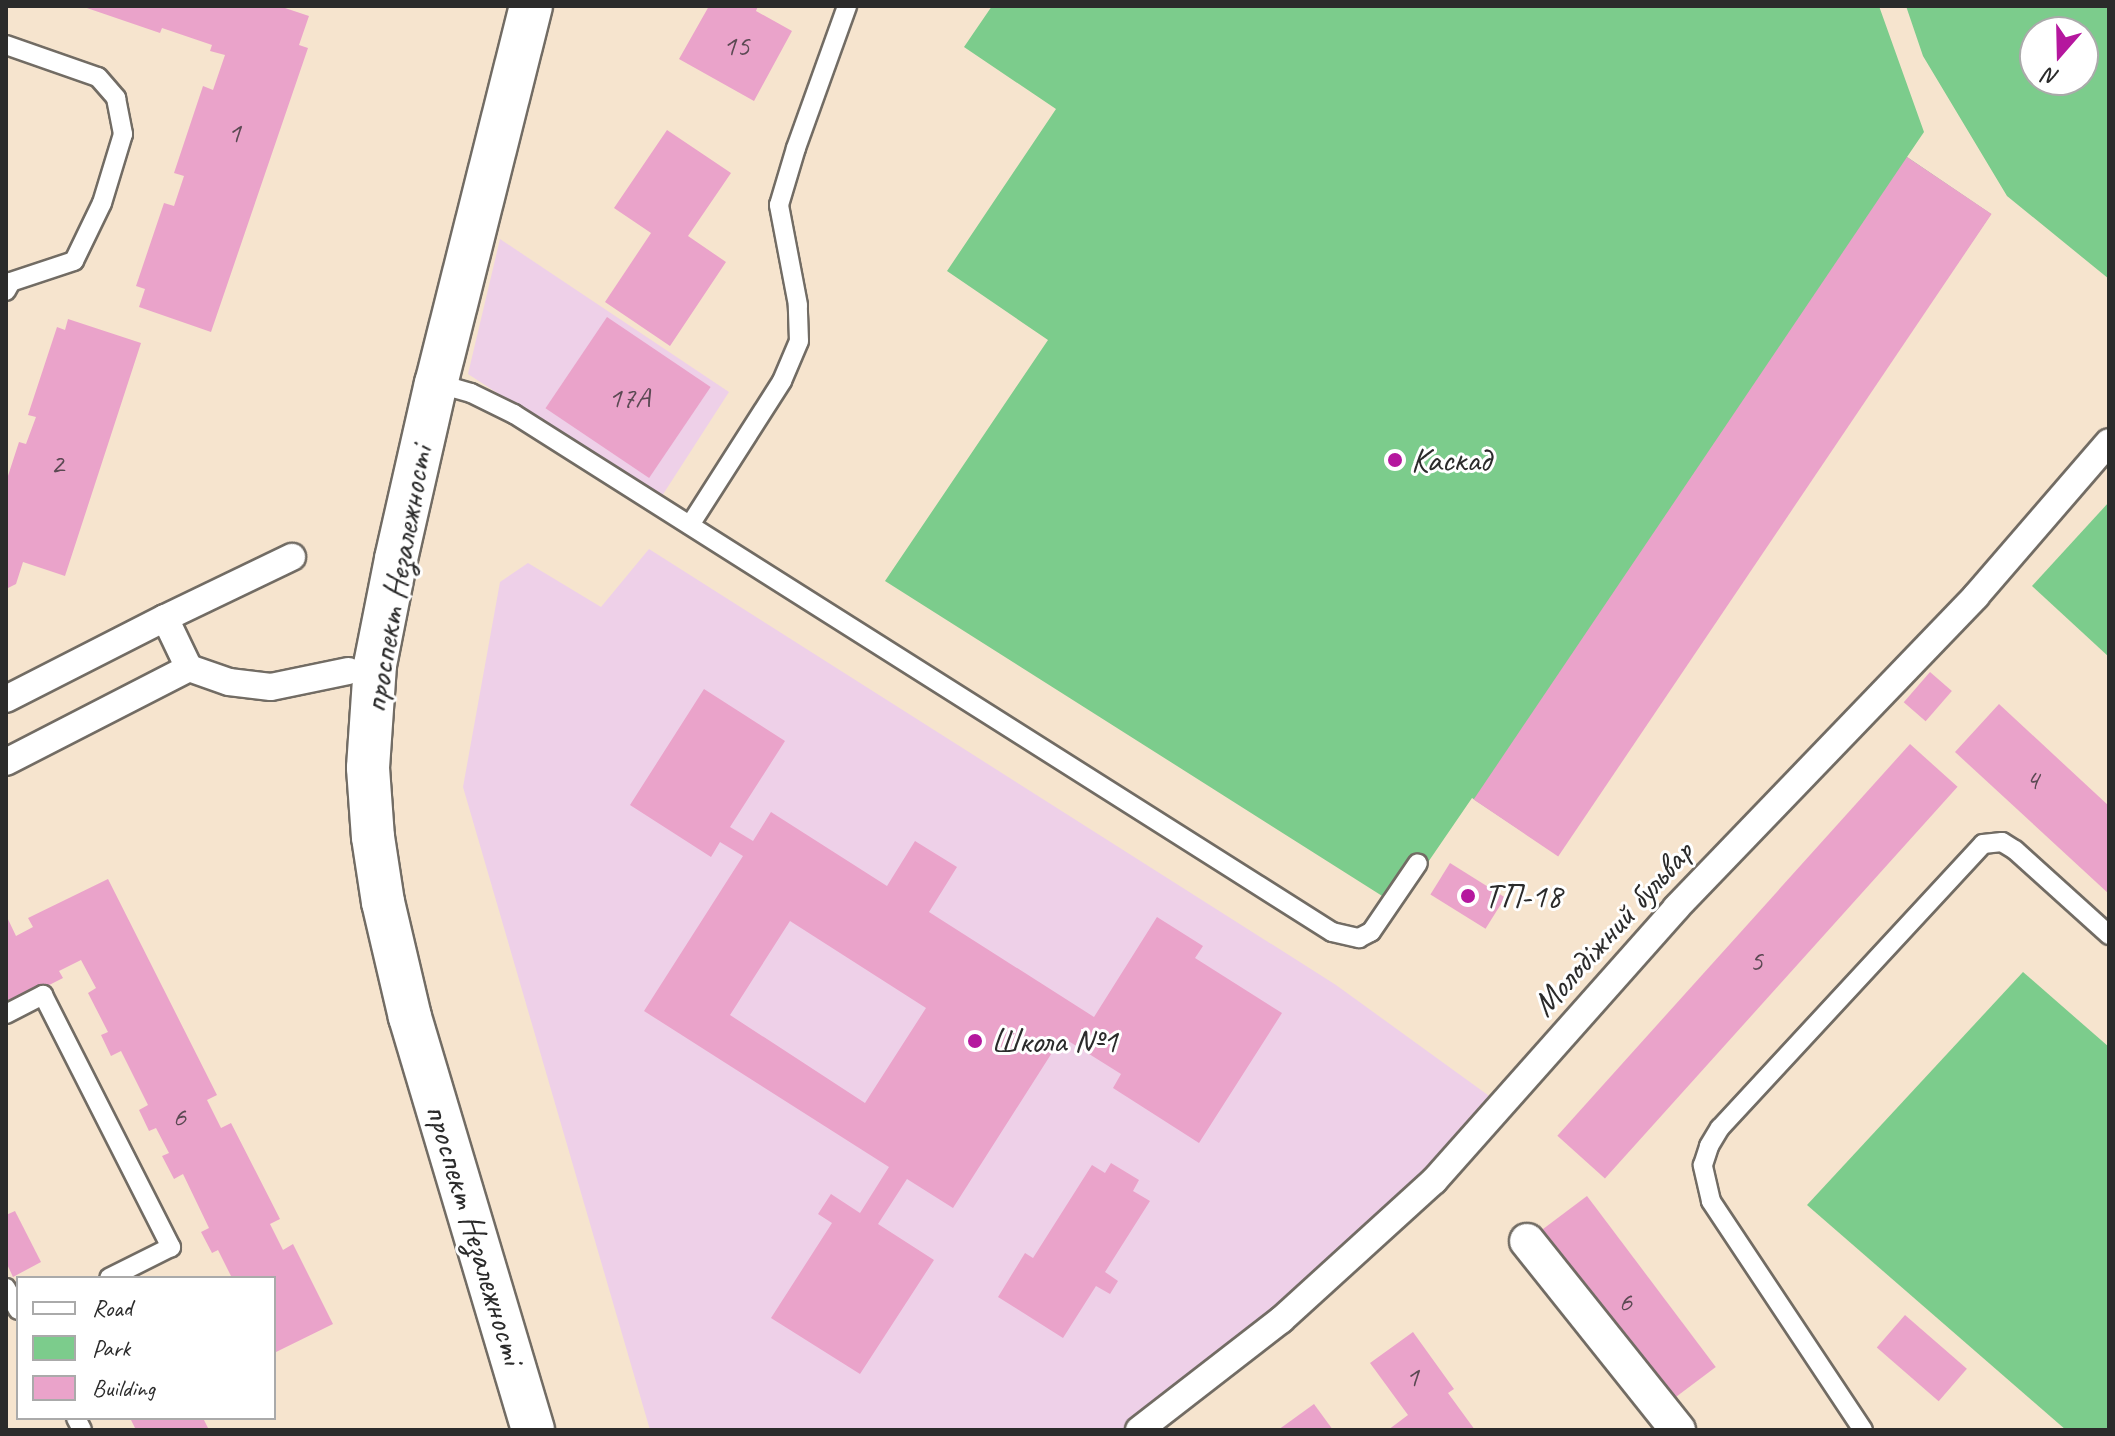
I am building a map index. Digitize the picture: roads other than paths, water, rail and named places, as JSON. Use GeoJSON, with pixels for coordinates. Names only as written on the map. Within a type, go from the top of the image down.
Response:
{"type":"FeatureCollection","features":[{"type":"Feature","properties":{"kind":"street","name":"проспект Незалежності"},"geometry":{"type":"LineString","coordinates":[[531,6],[436,383],[375,665],[369,741],[372,825],[383,902],[410,1017],[533,1430]]}},
{"type":"Feature","properties":{"kind":"street","name":"Молодіжний бульвар"},"geometry":{"type":"LineString","coordinates":[[1139,1430],[1281,1320],[1355,1257],[1434,1181],[1666,918],[1976,596],[2109,442]]}},
{"type":"Feature","properties":{"kind":"street"},"geometry":{"type":"LineString","coordinates":[[6,699],[292,557]]}},
{"type":"Feature","properties":{"kind":"street"},"geometry":{"type":"LineString","coordinates":[[165,618],[189,668]]}},
{"type":"Feature","properties":{"kind":"street"},"geometry":{"type":"LineString","coordinates":[[6,762],[189,668],[258,688],[348,671]]}},
{"type":"Feature","properties":{"kind":"street"},"geometry":{"type":"LineString","coordinates":[[1527,1241],[1678,1430]]}},
{"type":"Feature","properties":{"kind":"lane"},"geometry":{"type":"LineString","coordinates":[[690,525],[782,381],[799,341],[798,305],[779,205],[791,162],[847,6]]}},
{"type":"Feature","properties":{"kind":"lane"},"geometry":{"type":"LineString","coordinates":[[6,45],[98,77],[116,98],[122,116],[123,134],[102,203],[74,261],[11,282],[6,291]]}},
{"type":"Feature","properties":{"kind":"lane"},"geometry":{"type":"LineString","coordinates":[[436,383],[471,393],[514,414],[1332,932],[1359,938],[1371,932],[1418,863]]}},
{"type":"Feature","properties":{"kind":"lane"},"geometry":{"type":"LineString","coordinates":[[1863,1430],[1711,1201],[1703,1165],[1709,1146],[1720,1128],[1983,844],[2002,842],[2015,850],[2109,935]]}},
{"type":"Feature","properties":{"kind":"lane"},"geometry":{"type":"LineString","coordinates":[[6,1014],[43,995],[171,1247],[113,1276]]}},
{"type":"Feature","properties":{"kind":"lane"},"geometry":{"type":"LineString","coordinates":[[6,1288],[16,1306]]}},
{"type":"Feature","properties":{"kind":"place","name":"Каскад"},"geometry":{"type":"Point","coordinates":[1395,460]}},
{"type":"Feature","properties":{"kind":"place","name":"ТП-18"},"geometry":{"type":"Point","coordinates":[1468,896]}},
{"type":"Feature","properties":{"kind":"place","name":"Школа №1"},"geometry":{"type":"Point","coordinates":[975,1041]}}]}
